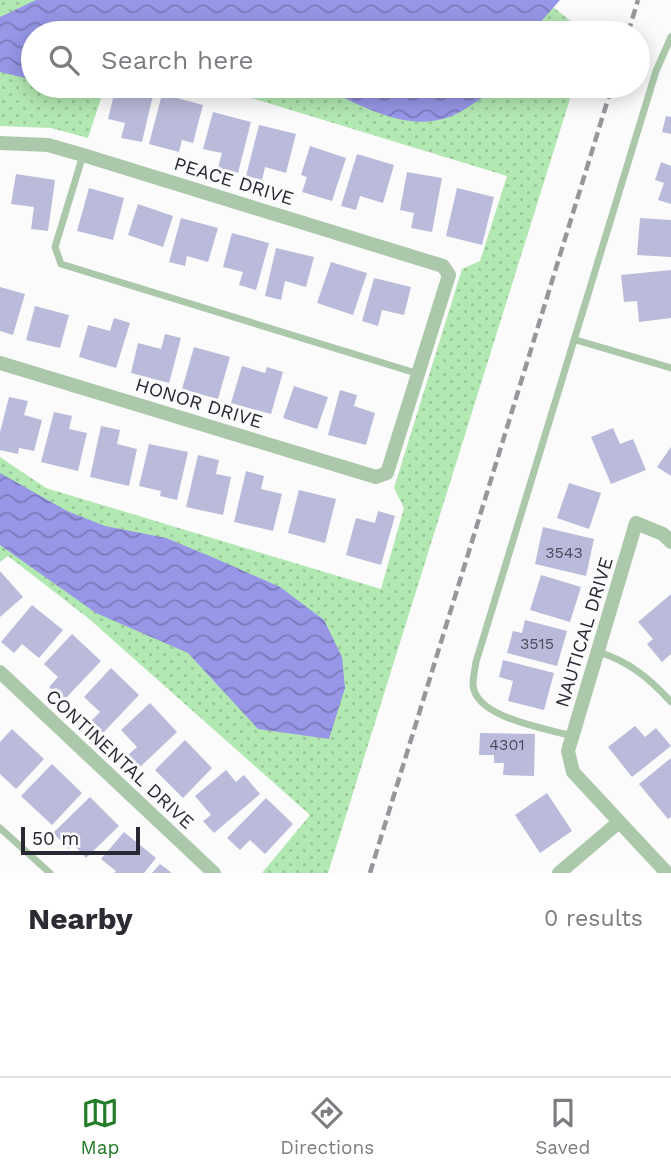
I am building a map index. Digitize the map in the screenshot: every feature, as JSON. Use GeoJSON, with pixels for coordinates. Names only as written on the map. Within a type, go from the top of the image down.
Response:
{"type":"FeatureCollection","features":[{"type":"Feature","properties":{"kind":"street","name":"PEACE DRIVE"},"geometry":{"type":"LineString","coordinates":[[0,143],[48,145],[443,266],[449,275],[420,375]]}},
{"type":"Feature","properties":{"kind":"street","name":"HONOR DRIVE"},"geometry":{"type":"LineString","coordinates":[[0,363],[376,477],[387,473],[420,375]]}},
{"type":"Feature","properties":{"kind":"street","name":"NAUTICAL DRIVE"},"geometry":{"type":"LineString","coordinates":[[619,822],[573,772],[568,751],[636,523],[668,535]]}},
{"type":"Feature","properties":{"kind":"street","name":"CONTINENTAL DRIVE"},"geometry":{"type":"LineString","coordinates":[[0,672],[214,873]]}},
{"type":"Feature","properties":{"kind":"street"},"geometry":{"type":"LineString","coordinates":[[559,873],[619,822],[667,873]]}},
{"type":"Feature","properties":{"kind":"lane"},"geometry":{"type":"LineString","coordinates":[[650,91],[671,37]]}},
{"type":"Feature","properties":{"kind":"lane"},"geometry":{"type":"LineString","coordinates":[[572,736],[492,712],[478,699],[473,686],[476,662],[648,98]]}},
{"type":"Feature","properties":{"kind":"lane"},"geometry":{"type":"LineString","coordinates":[[83,155],[55,247],[61,264],[420,375]]}},
{"type":"Feature","properties":{"kind":"lane"},"geometry":{"type":"LineString","coordinates":[[576,340],[671,368]]}},
{"type":"Feature","properties":{"kind":"lane"},"geometry":{"type":"LineString","coordinates":[[597,652],[630,665],[671,702]]}},
{"type":"Feature","properties":{"kind":"lane"},"geometry":{"type":"LineString","coordinates":[[0,828],[50,873]]}},
{"type":"Feature","properties":{"kind":"green space"},"geometry":{"type":"Polygon","coordinates":[[[0,0],[555,0],[553,7],[571,21],[21,21],[21,98],[101,98],[88,138],[51,128],[0,126],[0,0]]]}},
{"type":"Feature","properties":{"kind":"green space"},"geometry":{"type":"Polygon","coordinates":[[[251,98],[570,98],[328,873],[262,873],[310,815],[88,618],[8,556],[0,562],[0,457],[46,488],[381,589],[404,508],[394,488],[462,269],[480,261],[507,176],[251,98]]]}},
{"type":"Feature","properties":{"kind":"water"},"geometry":{"type":"Polygon","coordinates":[[[36,0],[560,0],[542,21],[21,21],[21,77],[0,72],[0,17],[36,0]]]}},
{"type":"Feature","properties":{"kind":"water"},"geometry":{"type":"Polygon","coordinates":[[[345,98],[481,98],[449,117],[431,121],[393,118],[345,98]]]}},
{"type":"Feature","properties":{"kind":"water"},"geometry":{"type":"Polygon","coordinates":[[[0,473],[67,511],[105,526],[166,538],[280,587],[324,620],[342,657],[345,688],[329,739],[258,729],[188,653],[96,613],[0,545],[0,473]]]}},
{"type":"Feature","properties":{"kind":"building"},"geometry":{"type":"Polygon","coordinates":[[[113,98],[152,98],[142,142],[121,138],[125,123],[108,119],[113,98]]]}},
{"type":"Feature","properties":{"kind":"building"},"geometry":{"type":"Polygon","coordinates":[[[161,98],[177,98],[203,105],[193,143],[182,140],[179,152],[149,144],[161,98]]]}},
{"type":"Feature","properties":{"kind":"building"},"geometry":{"type":"Polygon","coordinates":[[[213,112],[251,122],[238,173],[218,168],[222,153],[203,149],[213,112]]]}},
{"type":"Feature","properties":{"kind":"building"},"geometry":{"type":"Polygon","coordinates":[[[666,116],[671,117],[671,134],[662,132],[666,116]]]}},
{"type":"Feature","properties":{"kind":"building"},"geometry":{"type":"Polygon","coordinates":[[[259,125],[296,134],[286,173],[265,167],[262,180],[246,176],[259,125]]]}},
{"type":"Feature","properties":{"kind":"building"},"geometry":{"type":"Polygon","coordinates":[[[310,146],[346,158],[332,201],[302,192],[307,177],[301,175],[310,146]]]}},
{"type":"Feature","properties":{"kind":"building"},"geometry":{"type":"Polygon","coordinates":[[[357,154],[394,165],[383,203],[360,196],[356,210],[341,206],[357,154]]]}},
{"type":"Feature","properties":{"kind":"building"},"geometry":{"type":"Polygon","coordinates":[[[661,162],[671,166],[671,204],[658,200],[664,183],[655,180],[661,162]]]}},
{"type":"Feature","properties":{"kind":"building"},"geometry":{"type":"Polygon","coordinates":[[[407,172],[442,178],[432,232],[411,228],[414,213],[400,210],[407,172]]]}},
{"type":"Feature","properties":{"kind":"building"},"geometry":{"type":"Polygon","coordinates":[[[16,174],[55,180],[48,231],[31,229],[34,207],[11,204],[16,174]]]}},
{"type":"Feature","properties":{"kind":"building"},"geometry":{"type":"Polygon","coordinates":[[[89,188],[124,198],[113,240],[77,231],[89,188]]]}},
{"type":"Feature","properties":{"kind":"building"},"geometry":{"type":"Polygon","coordinates":[[[457,188],[494,197],[482,245],[446,236],[457,188]]]}},
{"type":"Feature","properties":{"kind":"building"},"geometry":{"type":"Polygon","coordinates":[[[138,204],[173,216],[163,247],[128,235],[138,204]]]}},
{"type":"Feature","properties":{"kind":"building"},"geometry":{"type":"Polygon","coordinates":[[[181,218],[218,228],[208,262],[187,256],[185,266],[169,262],[181,218]]]}},
{"type":"Feature","properties":{"kind":"building"},"geometry":{"type":"Polygon","coordinates":[[[640,218],[671,220],[671,257],[637,255],[640,218]]]}},
{"type":"Feature","properties":{"kind":"building"},"geometry":{"type":"Polygon","coordinates":[[[232,233],[269,243],[256,290],[239,285],[243,272],[223,267],[232,233]]]}},
{"type":"Feature","properties":{"kind":"building"},"geometry":{"type":"Polygon","coordinates":[[[276,248],[314,257],[306,287],[285,281],[281,300],[265,296],[276,248]]]}},
{"type":"Feature","properties":{"kind":"building"},"geometry":{"type":"Polygon","coordinates":[[[331,262],[367,273],[353,315],[317,303],[331,262]]]}},
{"type":"Feature","properties":{"kind":"building"},"geometry":{"type":"Polygon","coordinates":[[[671,270],[671,318],[639,322],[637,301],[624,302],[621,275],[671,270]]]}},
{"type":"Feature","properties":{"kind":"building"},"geometry":{"type":"Polygon","coordinates":[[[374,278],[411,287],[404,315],[382,310],[378,326],[362,321],[374,278]]]}},
{"type":"Feature","properties":{"kind":"building"},"geometry":{"type":"Polygon","coordinates":[[[0,287],[25,294],[13,335],[0,331],[0,287]]]}},
{"type":"Feature","properties":{"kind":"building"},"geometry":{"type":"Polygon","coordinates":[[[35,306],[69,315],[60,348],[26,340],[35,306]]]}},
{"type":"Feature","properties":{"kind":"building"},"geometry":{"type":"Polygon","coordinates":[[[114,318],[130,323],[116,368],[79,357],[88,325],[110,331],[114,318]]]}},
{"type":"Feature","properties":{"kind":"building"},"geometry":{"type":"Polygon","coordinates":[[[165,334],[181,338],[169,383],[131,373],[138,343],[161,349],[165,334]]]}},
{"type":"Feature","properties":{"kind":"building"},"geometry":{"type":"Polygon","coordinates":[[[194,347],[230,357],[218,399],[182,389],[194,347]]]}},
{"type":"Feature","properties":{"kind":"building"},"geometry":{"type":"Polygon","coordinates":[[[242,366],[265,373],[267,367],[283,372],[271,414],[231,403],[242,366]]]}},
{"type":"Feature","properties":{"kind":"building"},"geometry":{"type":"Polygon","coordinates":[[[294,386],[328,397],[317,429],[283,418],[294,386]]]}},
{"type":"Feature","properties":{"kind":"building"},"geometry":{"type":"Polygon","coordinates":[[[340,390],[357,395],[354,406],[375,413],[366,445],[328,435],[340,390]]]}},
{"type":"Feature","properties":{"kind":"building"},"geometry":{"type":"Polygon","coordinates":[[[9,397],[28,401],[24,415],[42,420],[34,451],[19,448],[18,454],[0,450],[0,432],[9,397]]]}},
{"type":"Feature","properties":{"kind":"building"},"geometry":{"type":"Polygon","coordinates":[[[54,412],[72,416],[69,429],[87,433],[78,471],[41,462],[54,412]]]}},
{"type":"Feature","properties":{"kind":"building"},"geometry":{"type":"Polygon","coordinates":[[[101,426],[120,430],[117,444],[137,449],[129,486],[90,477],[101,426]]]}},
{"type":"Feature","properties":{"kind":"building"},"geometry":{"type":"Polygon","coordinates":[[[613,428],[620,444],[633,439],[646,470],[611,484],[591,437],[613,428]]]}},
{"type":"Feature","properties":{"kind":"building"},"geometry":{"type":"Polygon","coordinates":[[[149,444],[188,452],[177,500],[160,496],[161,491],[139,486],[149,444]]]}},
{"type":"Feature","properties":{"kind":"building"},"geometry":{"type":"Polygon","coordinates":[[[671,447],[671,476],[657,467],[671,447]]]}},
{"type":"Feature","properties":{"kind":"building"},"geometry":{"type":"Polygon","coordinates":[[[198,455],[219,460],[216,474],[231,477],[223,515],[186,507],[198,455]]]}},
{"type":"Feature","properties":{"kind":"building"},"geometry":{"type":"Polygon","coordinates":[[[246,471],[264,476],[261,489],[282,494],[273,531],[234,522],[246,471]]]}},
{"type":"Feature","properties":{"kind":"building"},"geometry":{"type":"Polygon","coordinates":[[[569,483],[601,493],[589,529],[557,518],[569,483]]]}},
{"type":"Feature","properties":{"kind":"building"},"geometry":{"type":"Polygon","coordinates":[[[299,490],[336,499],[325,543],[288,533],[299,490]]]}},
{"type":"Feature","properties":{"kind":"building"},"geometry":{"type":"Polygon","coordinates":[[[378,511],[395,516],[381,565],[346,555],[356,518],[375,523],[378,511]]]}},
{"type":"Feature","properties":{"kind":"building"},"geometry":{"type":"Polygon","coordinates":[[[543,527],[594,539],[586,576],[535,564],[543,527]]]}},
{"type":"Feature","properties":{"kind":"building"},"geometry":{"type":"Polygon","coordinates":[[[0,571],[23,597],[0,617],[0,571]]]}},
{"type":"Feature","properties":{"kind":"building"},"geometry":{"type":"Polygon","coordinates":[[[541,575],[581,587],[570,622],[530,610],[541,575]]]}},
{"type":"Feature","properties":{"kind":"building"},"geometry":{"type":"Polygon","coordinates":[[[671,594],[671,654],[662,662],[647,644],[653,639],[638,622],[671,594]]]}},
{"type":"Feature","properties":{"kind":"building"},"geometry":{"type":"Polygon","coordinates":[[[32,605],[63,630],[39,658],[22,644],[14,653],[1,642],[32,605]]]}},
{"type":"Feature","properties":{"kind":"building"},"geometry":{"type":"Polygon","coordinates":[[[525,620],[567,631],[557,666],[507,653],[513,631],[522,633],[525,620]]]}},
{"type":"Feature","properties":{"kind":"building"},"geometry":{"type":"Polygon","coordinates":[[[72,634],[101,661],[64,700],[49,687],[58,677],[44,664],[72,634]]]}},
{"type":"Feature","properties":{"kind":"building"},"geometry":{"type":"Polygon","coordinates":[[[503,660],[554,673],[544,710],[508,701],[513,681],[499,677],[503,660]]]}},
{"type":"Feature","properties":{"kind":"building"},"geometry":{"type":"Polygon","coordinates":[[[111,668],[139,695],[103,733],[90,722],[100,712],[84,697],[111,668]]]}},
{"type":"Feature","properties":{"kind":"building"},"geometry":{"type":"Polygon","coordinates":[[[150,703],[177,732],[140,767],[128,755],[137,747],[121,730],[150,703]]]}},
{"type":"Feature","properties":{"kind":"building"},"geometry":{"type":"Polygon","coordinates":[[[635,726],[645,737],[656,728],[671,746],[632,777],[608,747],[635,726]]]}},
{"type":"Feature","properties":{"kind":"building"},"geometry":{"type":"Polygon","coordinates":[[[12,729],[44,759],[16,789],[0,774],[0,742],[12,729]]]}},
{"type":"Feature","properties":{"kind":"building"},"geometry":{"type":"Polygon","coordinates":[[[480,733],[535,734],[534,776],[503,775],[504,763],[494,763],[494,755],[479,755],[480,733]]]}},
{"type":"Feature","properties":{"kind":"building"},"geometry":{"type":"Polygon","coordinates":[[[185,740],[212,768],[183,798],[155,770],[185,740]]]}},
{"type":"Feature","properties":{"kind":"building"},"geometry":{"type":"Polygon","coordinates":[[[671,758],[671,817],[668,819],[639,784],[671,758]]]}},
{"type":"Feature","properties":{"kind":"building"},"geometry":{"type":"Polygon","coordinates":[[[52,764],[82,793],[52,825],[21,796],[52,764]]]}},
{"type":"Feature","properties":{"kind":"building"},"geometry":{"type":"Polygon","coordinates":[[[226,770],[236,782],[244,775],[260,794],[214,833],[203,821],[211,815],[195,796],[226,770]]]}},
{"type":"Feature","properties":{"kind":"building"},"geometry":{"type":"Polygon","coordinates":[[[547,793],[572,831],[540,853],[515,815],[547,793]]]}},
{"type":"Feature","properties":{"kind":"building"},"geometry":{"type":"Polygon","coordinates":[[[90,797],[119,826],[86,858],[73,844],[69,849],[53,833],[90,797]]]}},
{"type":"Feature","properties":{"kind":"building"},"geometry":{"type":"Polygon","coordinates":[[[266,798],[293,824],[265,854],[250,840],[240,850],[227,838],[266,798]]]}},
{"type":"Feature","properties":{"kind":"building"},"geometry":{"type":"Polygon","coordinates":[[[124,832],[156,858],[144,873],[114,873],[116,871],[101,859],[124,832]]]}},
{"type":"Feature","properties":{"kind":"building"},"geometry":{"type":"Polygon","coordinates":[[[160,864],[172,873],[152,873],[160,864]]]}},
{"type":"Feature","properties":{"kind":"railway"},"geometry":{"type":"LineString","coordinates":[[632,21],[638,0]]}},
{"type":"Feature","properties":{"kind":"railway"},"geometry":{"type":"LineString","coordinates":[[370,873],[608,98]]}}]}
